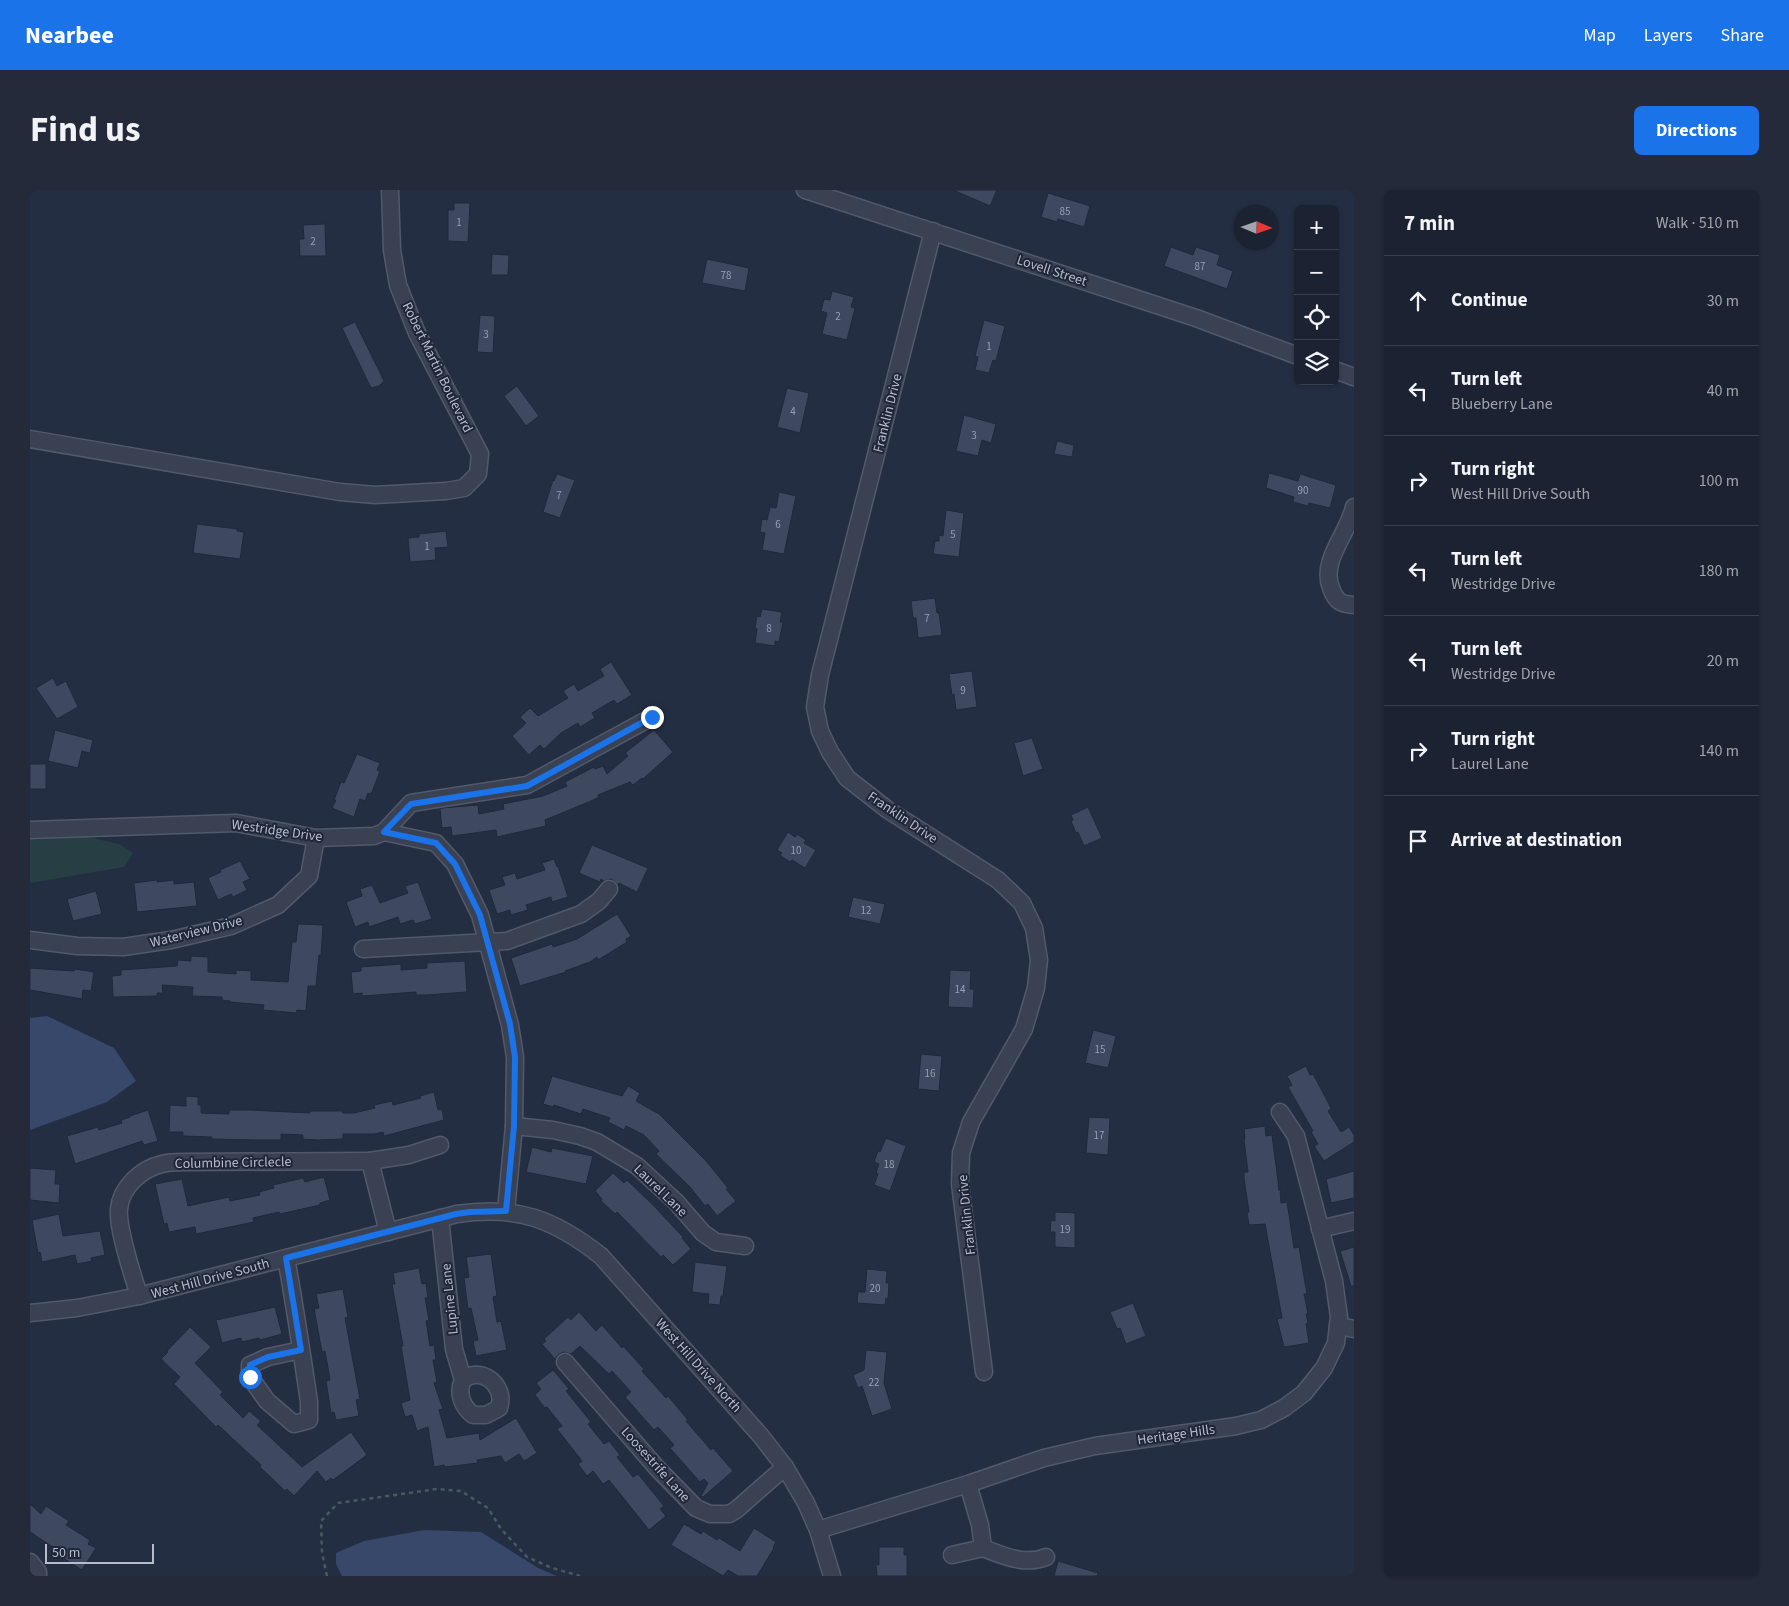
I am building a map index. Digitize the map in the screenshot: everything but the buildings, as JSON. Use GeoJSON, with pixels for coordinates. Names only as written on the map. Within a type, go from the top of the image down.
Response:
{"type":"FeatureCollection","features":[{"type":"Feature","properties":{"kind":"street","name":"Robert Martin Boulevard"},"geometry":{"type":"LineString","coordinates":[[30,439],[331,491],[375,495],[446,491],[464,488],[478,474],[480,454],[417,332],[398,285],[392,250],[390,190]]}},
{"type":"Feature","properties":{"kind":"street","name":"Lovell Street"},"geometry":{"type":"LineString","coordinates":[[805,190],[1196,318],[1294,355]]}},
{"type":"Feature","properties":{"kind":"street","name":"Franklin Drive"},"geometry":{"type":"LineString","coordinates":[[934,231],[822,667],[815,707],[820,731],[830,752],[847,778],[888,810],[998,880],[1022,903],[1034,928],[1039,960],[1036,988],[1024,1029],[971,1122],[962,1153],[960,1184],[984,1372]]}},
{"type":"Feature","properties":{"kind":"street"},"geometry":{"type":"LineString","coordinates":[[1339,371],[1354,377]]}},
{"type":"Feature","properties":{"kind":"street"},"geometry":{"type":"LineString","coordinates":[[1354,507],[1351,521],[1334,551],[1328,568],[1328,581],[1333,596],[1342,604],[1354,605]]}},
{"type":"Feature","properties":{"kind":"street"},"geometry":{"type":"LineString","coordinates":[[384,832],[411,804],[527,786],[652,717]]}},
{"type":"Feature","properties":{"kind":"street","name":"Westridge Drive"},"geometry":{"type":"LineString","coordinates":[[30,830],[236,823],[316,838],[374,836],[384,832],[436,843],[455,864],[480,915],[510,1024],[515,1057],[514,1126],[506,1211]]}},
{"type":"Feature","properties":{"kind":"street","name":"Waterview Drive"},"geometry":{"type":"LineString","coordinates":[[30,940],[77,946],[123,947],[171,940],[231,926],[278,906],[309,876],[316,838]]}},
{"type":"Feature","properties":{"kind":"street"},"geometry":{"type":"LineString","coordinates":[[363,950],[487,944],[507,941],[581,914],[599,901],[609,889]]}},
{"type":"Feature","properties":{"kind":"street","name":"Heritage Hills"},"geometry":{"type":"LineString","coordinates":[[818,1530],[968,1484],[1044,1458],[1095,1446],[1236,1426],[1261,1420],[1284,1408],[1304,1393],[1324,1368],[1346,1327],[1339,1317],[1334,1281],[1296,1136],[1280,1112]]}},
{"type":"Feature","properties":{"kind":"street","name":"Laurel Lane"},"geometry":{"type":"LineString","coordinates":[[514,1126],[553,1130],[597,1142],[638,1166],[676,1202],[703,1233],[716,1242],[745,1246]]}},
{"type":"Feature","properties":{"kind":"street","name":"Columbine Circlecle"},"geometry":{"type":"LineString","coordinates":[[139,1296],[120,1223],[119,1208],[123,1194],[132,1180],[146,1170],[162,1164],[185,1162],[370,1161],[408,1155],[440,1145]]}},
{"type":"Feature","properties":{"kind":"street"},"geometry":{"type":"LineString","coordinates":[[370,1161],[388,1232]]}},
{"type":"Feature","properties":{"kind":"street","name":"West Hill Drive South"},"geometry":{"type":"LineString","coordinates":[[30,1313],[77,1308],[139,1296],[440,1218],[470,1212],[506,1211]]}},
{"type":"Feature","properties":{"kind":"street","name":"West Hill Drive North"},"geometry":{"type":"LineString","coordinates":[[506,1211],[531,1216],[557,1226],[578,1238],[601,1256],[760,1435],[785,1467],[806,1503],[818,1530],[832,1576]]}},
{"type":"Feature","properties":{"kind":"street","name":"Lupine Lane"},"geometry":{"type":"LineString","coordinates":[[440,1218],[454,1349],[463,1380]]}},
{"type":"Feature","properties":{"kind":"street"},"geometry":{"type":"LineString","coordinates":[[1320,1228],[1354,1221]]}},
{"type":"Feature","properties":{"kind":"street"},"geometry":{"type":"LineString","coordinates":[[286,1258],[301,1350],[310,1409],[309,1420],[294,1424],[267,1401],[250,1377],[250,1365],[268,1357],[301,1350]]}},
{"type":"Feature","properties":{"kind":"street","name":"Loosestrife Lane"},"geometry":{"type":"LineString","coordinates":[[565,1362],[657,1468],[696,1508],[710,1514],[729,1514],[785,1467]]}},
{"type":"Feature","properties":{"kind":"street"},"geometry":{"type":"LineString","coordinates":[[968,1484],[980,1525],[982,1548]]}},
{"type":"Feature","properties":{"kind":"street"},"geometry":{"type":"LineString","coordinates":[[952,1555],[982,1548],[1017,1559],[1033,1561],[1046,1557]]}},
{"type":"Feature","properties":{"kind":"street"},"geometry":{"type":"LineString","coordinates":[[30,1562],[38,1572],[38,1576]]}},
{"type":"Feature","properties":{"kind":"path"},"geometry":{"type":"LineString","coordinates":[[327,1576],[322,1553],[322,1521],[338,1503],[437,1489],[461,1491],[474,1498],[488,1508],[501,1529],[527,1557],[552,1568],[580,1576]]}},
{"type":"Feature","properties":{"kind":"green space"},"geometry":{"type":"Polygon","coordinates":[[[88,837],[119,844],[133,853],[124,867],[30,883],[30,840],[88,837]]]}},
{"type":"Feature","properties":{"kind":"water"},"geometry":{"type":"Polygon","coordinates":[[[47,1016],[114,1048],[136,1081],[107,1102],[30,1130],[30,1018],[47,1016]]]}},
{"type":"Feature","properties":{"kind":"water"},"geometry":{"type":"Polygon","coordinates":[[[424,1530],[481,1532],[538,1568],[557,1576],[342,1576],[336,1564],[336,1553],[364,1541],[424,1530]]]}},
{"type":"Feature","properties":{"kind":"route"},"geometry":{"type":"LineString","coordinates":[[250,1377],[250,1365],[268,1357],[301,1350],[286,1258],[456,1214],[506,1211],[514,1126],[515,1057],[510,1024],[480,915],[455,864],[436,843],[384,832],[411,804],[527,786],[652,717]]}}]}
